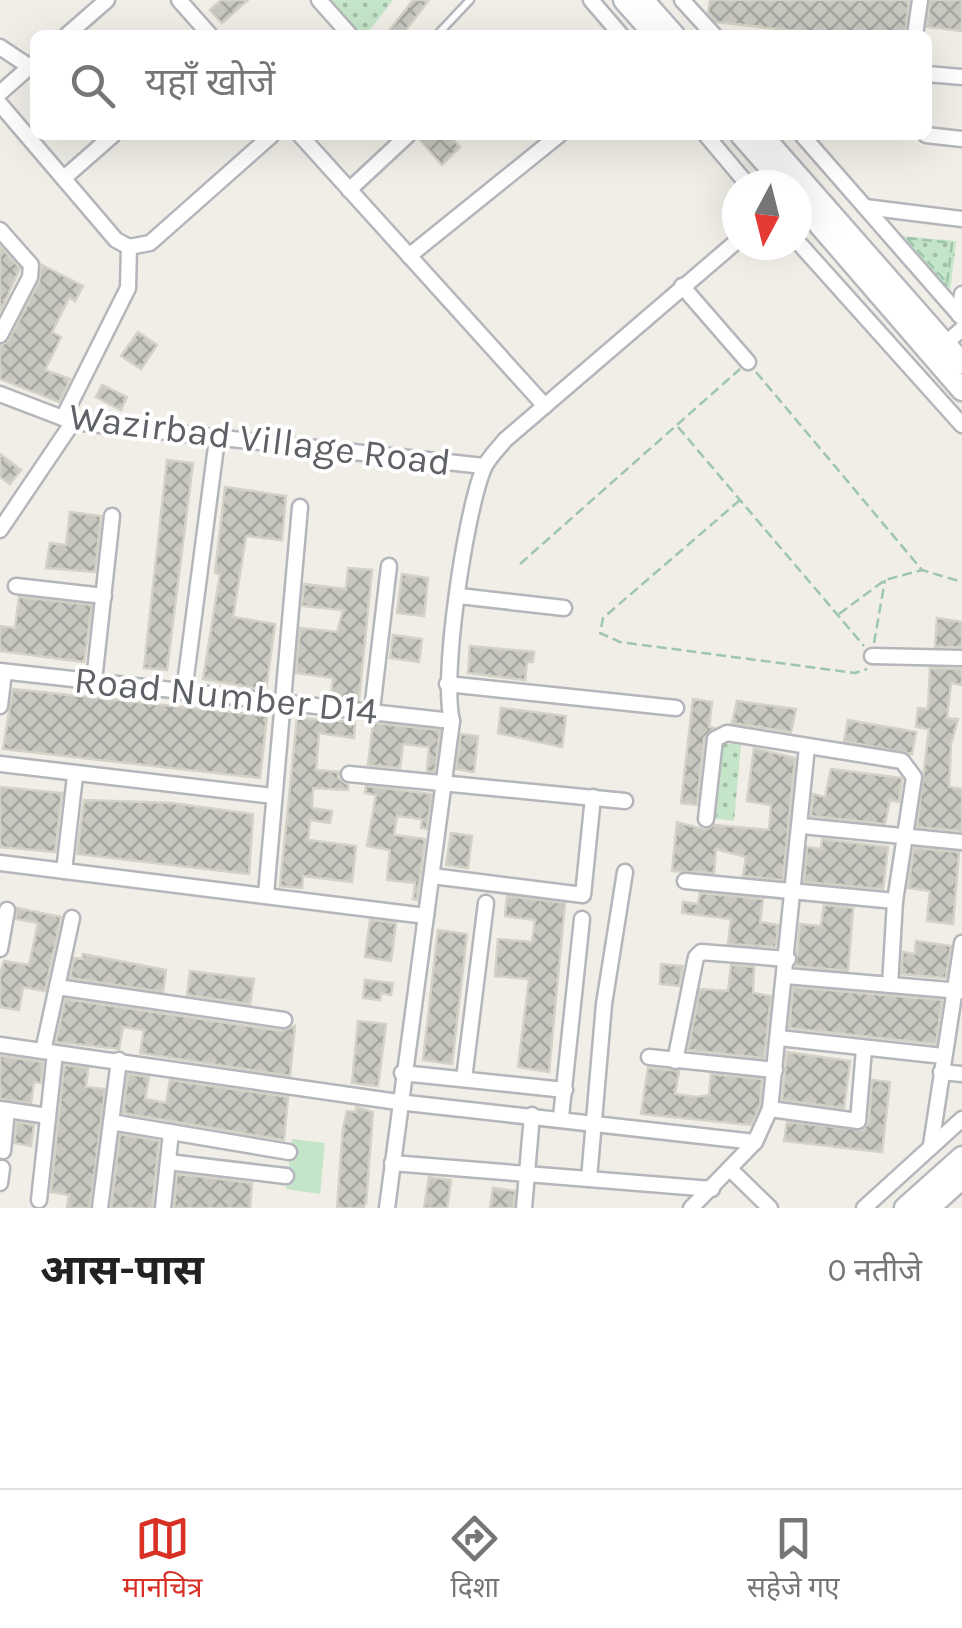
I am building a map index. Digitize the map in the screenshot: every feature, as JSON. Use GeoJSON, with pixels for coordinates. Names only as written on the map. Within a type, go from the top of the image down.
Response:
{"type":"FeatureCollection","features":[{"type":"Feature","properties":{"kind":"main road"},"geometry":{"type":"LineString","coordinates":[[624,0],[651,30]]}},
{"type":"Feature","properties":{"kind":"main road"},"geometry":{"type":"LineString","coordinates":[[644,0],[670,30]]}},
{"type":"Feature","properties":{"kind":"main road"},"geometry":{"type":"LineString","coordinates":[[746,140],[772,170]]}},
{"type":"Feature","properties":{"kind":"main road"},"geometry":{"type":"LineString","coordinates":[[766,140],[938,349],[962,390]]}},
{"type":"Feature","properties":{"kind":"main road"},"geometry":{"type":"LineString","coordinates":[[812,215],[938,349],[962,363]]}},
{"type":"Feature","properties":{"kind":"main road"},"geometry":{"type":"LineString","coordinates":[[905,1208],[962,1157]]}},
{"type":"Feature","properties":{"kind":"main road"},"geometry":{"type":"LineString","coordinates":[[929,1208],[962,1178]]}},
{"type":"Feature","properties":{"kind":"street"},"geometry":{"type":"LineString","coordinates":[[72,30],[107,0]]}},
{"type":"Feature","properties":{"kind":"street"},"geometry":{"type":"LineString","coordinates":[[179,0],[206,30]]}},
{"type":"Feature","properties":{"kind":"street"},"geometry":{"type":"LineString","coordinates":[[319,0],[346,30]]}},
{"type":"Feature","properties":{"kind":"street"},"geometry":{"type":"LineString","coordinates":[[591,0],[617,30]]}},
{"type":"Feature","properties":{"kind":"street"},"geometry":{"type":"LineString","coordinates":[[682,0],[709,30]]}},
{"type":"Feature","properties":{"kind":"street"},"geometry":{"type":"LineString","coordinates":[[917,30],[920,0]]}},
{"type":"Feature","properties":{"kind":"street"},"geometry":{"type":"LineString","coordinates":[[0,47],[30,64]]}},
{"type":"Feature","properties":{"kind":"street"},"geometry":{"type":"LineString","coordinates":[[0,93],[30,67]]}},
{"type":"Feature","properties":{"kind":"street"},"geometry":{"type":"LineString","coordinates":[[932,74],[962,77]]}},
{"type":"Feature","properties":{"kind":"street"},"geometry":{"type":"LineString","coordinates":[[0,104],[30,139]]}},
{"type":"Feature","properties":{"kind":"street"},"geometry":{"type":"LineString","coordinates":[[932,136],[962,139]]}},
{"type":"Feature","properties":{"kind":"street"},"geometry":{"type":"LineString","coordinates":[[31,140],[116,240],[129,247],[150,243],[266,140]]}},
{"type":"Feature","properties":{"kind":"street"},"geometry":{"type":"LineString","coordinates":[[64,178],[107,140]]}},
{"type":"Feature","properties":{"kind":"street"},"geometry":{"type":"LineString","coordinates":[[305,140],[545,406]]}},
{"type":"Feature","properties":{"kind":"street"},"geometry":{"type":"LineString","coordinates":[[350,190],[403,140]]}},
{"type":"Feature","properties":{"kind":"street"},"geometry":{"type":"LineString","coordinates":[[409,256],[552,140]]}},
{"type":"Feature","properties":{"kind":"street"},"geometry":{"type":"LineString","coordinates":[[710,140],[735,170]]}},
{"type":"Feature","properties":{"kind":"street"},"geometry":{"type":"LineString","coordinates":[[806,140],[961,311],[938,349]]}},
{"type":"Feature","properties":{"kind":"street"},"geometry":{"type":"LineString","coordinates":[[865,207],[962,219]]}},
{"type":"Feature","properties":{"kind":"street"},"geometry":{"type":"LineString","coordinates":[[0,230],[31,264],[0,335]]}},
{"type":"Feature","properties":{"kind":"street"},"geometry":{"type":"LineString","coordinates":[[0,530],[68,420],[128,288],[129,247]]}},
{"type":"Feature","properties":{"kind":"street","name":"Wazirbad Village Road"},"geometry":{"type":"LineString","coordinates":[[0,394],[68,420],[484,466],[506,440],[722,253]]}},
{"type":"Feature","properties":{"kind":"street"},"geometry":{"type":"LineString","coordinates":[[812,258],[962,425]]}},
{"type":"Feature","properties":{"kind":"street"},"geometry":{"type":"LineString","coordinates":[[682,286],[748,362]]}},
{"type":"Feature","properties":{"kind":"street"},"geometry":{"type":"LineString","coordinates":[[184,692],[216,438]]}},
{"type":"Feature","properties":{"kind":"street"},"geometry":{"type":"LineString","coordinates":[[387,1208],[402,1072],[445,783],[452,721],[447,684],[458,596],[473,502],[484,466]]}},
{"type":"Feature","properties":{"kind":"street"},"geometry":{"type":"LineString","coordinates":[[266,894],[300,507]]}},
{"type":"Feature","properties":{"kind":"street"},"geometry":{"type":"LineString","coordinates":[[94,681],[112,516]]}},
{"type":"Feature","properties":{"kind":"street"},"geometry":{"type":"LineString","coordinates":[[372,710],[388,566]]}},
{"type":"Feature","properties":{"kind":"street"},"geometry":{"type":"LineString","coordinates":[[16,586],[104,596]]}},
{"type":"Feature","properties":{"kind":"street"},"geometry":{"type":"LineString","coordinates":[[458,596],[564,608]]}},
{"type":"Feature","properties":{"kind":"street"},"geometry":{"type":"LineString","coordinates":[[872,656],[962,658]]}},
{"type":"Feature","properties":{"kind":"street"},"geometry":{"type":"LineString","coordinates":[[0,706],[2,672]]}},
{"type":"Feature","properties":{"kind":"street","name":"Road Number D14"},"geometry":{"type":"LineString","coordinates":[[2,672],[452,721]]}},
{"type":"Feature","properties":{"kind":"street"},"geometry":{"type":"LineString","coordinates":[[447,684],[676,708]]}},
{"type":"Feature","properties":{"kind":"street"},"geometry":{"type":"LineString","coordinates":[[706,819],[715,739],[720,735],[902,761],[910,766],[914,777],[895,902],[890,984]]}},
{"type":"Feature","properties":{"kind":"street"},"geometry":{"type":"LineString","coordinates":[[691,1208],[755,1142],[770,1109],[808,747]]}},
{"type":"Feature","properties":{"kind":"street"},"geometry":{"type":"LineString","coordinates":[[0,764],[76,776],[273,796]]}},
{"type":"Feature","properties":{"kind":"street"},"geometry":{"type":"LineString","coordinates":[[348,774],[625,801]]}},
{"type":"Feature","properties":{"kind":"street"},"geometry":{"type":"LineString","coordinates":[[64,870],[76,776]]}},
{"type":"Feature","properties":{"kind":"street"},"geometry":{"type":"LineString","coordinates":[[432,876],[583,895],[593,797]]}},
{"type":"Feature","properties":{"kind":"street"},"geometry":{"type":"LineString","coordinates":[[802,826],[962,842]]}},
{"type":"Feature","properties":{"kind":"street"},"geometry":{"type":"LineString","coordinates":[[0,862],[426,916]]}},
{"type":"Feature","properties":{"kind":"street"},"geometry":{"type":"LineString","coordinates":[[589,1179],[592,1122],[625,872]]}},
{"type":"Feature","properties":{"kind":"street"},"geometry":{"type":"LineString","coordinates":[[684,881],[794,895],[895,902]]}},
{"type":"Feature","properties":{"kind":"street"},"geometry":{"type":"LineString","coordinates":[[464,1079],[486,902]]}},
{"type":"Feature","properties":{"kind":"street"},"geometry":{"type":"LineString","coordinates":[[0,949],[7,910]]}},
{"type":"Feature","properties":{"kind":"street"},"geometry":{"type":"LineString","coordinates":[[39,1200],[48,1116],[49,1052],[57,987],[72,918]]}},
{"type":"Feature","properties":{"kind":"street"},"geometry":{"type":"LineString","coordinates":[[561,1118],[582,919]]}},
{"type":"Feature","properties":{"kind":"street"},"geometry":{"type":"LineString","coordinates":[[932,1146],[943,1056],[959,991],[962,944]]}},
{"type":"Feature","properties":{"kind":"street"},"geometry":{"type":"LineString","coordinates":[[675,1060],[696,958],[701,952],[788,959]]}},
{"type":"Feature","properties":{"kind":"street"},"geometry":{"type":"LineString","coordinates":[[786,976],[959,991]]}},
{"type":"Feature","properties":{"kind":"street"},"geometry":{"type":"LineString","coordinates":[[57,987],[284,1020]]}},
{"type":"Feature","properties":{"kind":"street"},"geometry":{"type":"LineString","coordinates":[[779,1038],[943,1056]]}},
{"type":"Feature","properties":{"kind":"street"},"geometry":{"type":"LineString","coordinates":[[0,1045],[398,1102],[755,1142]]}},
{"type":"Feature","properties":{"kind":"street"},"geometry":{"type":"LineString","coordinates":[[770,1109],[858,1122],[864,1049]]}},
{"type":"Feature","properties":{"kind":"street"},"geometry":{"type":"LineString","coordinates":[[649,1057],[775,1070]]}},
{"type":"Feature","properties":{"kind":"street"},"geometry":{"type":"LineString","coordinates":[[100,1208],[118,1060]]}},
{"type":"Feature","properties":{"kind":"street"},"geometry":{"type":"LineString","coordinates":[[402,1072],[564,1090]]}},
{"type":"Feature","properties":{"kind":"street"},"geometry":{"type":"LineString","coordinates":[[941,1072],[962,1074]]}},
{"type":"Feature","properties":{"kind":"street"},"geometry":{"type":"LineString","coordinates":[[3,1152],[4,1109],[48,1116]]}},
{"type":"Feature","properties":{"kind":"street"},"geometry":{"type":"LineString","coordinates":[[524,1208],[532,1115]]}},
{"type":"Feature","properties":{"kind":"street"},"geometry":{"type":"LineString","coordinates":[[864,1208],[962,1119]]}},
{"type":"Feature","properties":{"kind":"street"},"geometry":{"type":"LineString","coordinates":[[111,1122],[288,1152]]}},
{"type":"Feature","properties":{"kind":"street"},"geometry":{"type":"LineString","coordinates":[[163,1208],[171,1132]]}},
{"type":"Feature","properties":{"kind":"street"},"geometry":{"type":"LineString","coordinates":[[168,1162],[286,1176]]}},
{"type":"Feature","properties":{"kind":"street"},"geometry":{"type":"LineString","coordinates":[[392,1163],[712,1188]]}},
{"type":"Feature","properties":{"kind":"street"},"geometry":{"type":"LineString","coordinates":[[731,1170],[770,1208]]}},
{"type":"Feature","properties":{"kind":"lane"},"geometry":{"type":"LineString","coordinates":[[442,30],[470,0]]}},
{"type":"Feature","properties":{"kind":"path"},"geometry":{"type":"LineString","coordinates":[[906,238],[923,240],[952,244],[947,283],[906,238]]}},
{"type":"Feature","properties":{"kind":"path"},"geometry":{"type":"LineString","coordinates":[[520,564],[748,362],[922,570]]}},
{"type":"Feature","properties":{"kind":"path"},"geometry":{"type":"LineString","coordinates":[[677,426],[872,656]]}},
{"type":"Feature","properties":{"kind":"path"},"geometry":{"type":"LineString","coordinates":[[740,500],[604,618],[600,633],[620,642],[864,672],[872,656],[884,580]]}},
{"type":"Feature","properties":{"kind":"path"},"geometry":{"type":"LineString","coordinates":[[838,615],[884,580],[922,570],[962,582]]}},
{"type":"Feature","properties":{"kind":"green space"},"geometry":{"type":"Polygon","coordinates":[[[325,0],[393,0],[370,30],[352,30],[325,0]]]}},
{"type":"Feature","properties":{"kind":"green space"},"geometry":{"type":"Polygon","coordinates":[[[900,236],[956,241],[950,293],[900,236]]]}},
{"type":"Feature","properties":{"kind":"green space"},"geometry":{"type":"Polygon","coordinates":[[[721,743],[741,745],[734,821],[712,818],[721,743]]]}},
{"type":"Feature","properties":{"kind":"green space"},"geometry":{"type":"Polygon","coordinates":[[[292,1139],[325,1143],[320,1194],[286,1189],[292,1139]]]}},
{"type":"Feature","properties":{"kind":"building"},"geometry":{"type":"Polygon","coordinates":[[[221,0],[248,0],[222,23],[210,10],[221,0]]]}},
{"type":"Feature","properties":{"kind":"building"},"geometry":{"type":"Polygon","coordinates":[[[413,0],[429,0],[406,30],[390,30],[413,0]]]}},
{"type":"Feature","properties":{"kind":"building"},"geometry":{"type":"Polygon","coordinates":[[[710,0],[909,0],[906,30],[787,30],[716,22],[708,13],[710,0]]]}},
{"type":"Feature","properties":{"kind":"building"},"geometry":{"type":"Polygon","coordinates":[[[930,0],[962,0],[962,31],[927,27],[930,0]]]}},
{"type":"Feature","properties":{"kind":"building"},"geometry":{"type":"Polygon","coordinates":[[[420,140],[454,140],[460,147],[442,165],[420,140]]]}},
{"type":"Feature","properties":{"kind":"building"},"geometry":{"type":"Polygon","coordinates":[[[0,246],[20,268],[0,312],[0,246]]]}},
{"type":"Feature","properties":{"kind":"building"},"geometry":{"type":"Polygon","coordinates":[[[42,265],[83,286],[75,301],[69,298],[52,332],[61,337],[45,370],[70,379],[59,402],[0,379],[0,346],[9,340],[39,282],[42,265]]]}},
{"type":"Feature","properties":{"kind":"building"},"geometry":{"type":"Polygon","coordinates":[[[138,332],[157,345],[141,369],[121,356],[138,332]]]}},
{"type":"Feature","properties":{"kind":"building"},"geometry":{"type":"Polygon","coordinates":[[[102,385],[127,397],[121,410],[96,397],[102,385]]]}},
{"type":"Feature","properties":{"kind":"building"},"geometry":{"type":"Polygon","coordinates":[[[0,454],[21,470],[10,484],[0,477],[0,454]]]}},
{"type":"Feature","properties":{"kind":"building"},"geometry":{"type":"Polygon","coordinates":[[[167,460],[193,463],[167,670],[144,668],[167,460]]]}},
{"type":"Feature","properties":{"kind":"building"},"geometry":{"type":"Polygon","coordinates":[[[225,487],[286,496],[282,540],[246,536],[233,617],[275,624],[266,690],[203,679],[220,574],[215,573],[225,487]]]}},
{"type":"Feature","properties":{"kind":"building"},"geometry":{"type":"Polygon","coordinates":[[[70,512],[101,516],[95,572],[46,568],[50,543],[66,545],[70,512]]]}},
{"type":"Feature","properties":{"kind":"building"},"geometry":{"type":"Polygon","coordinates":[[[348,568],[372,570],[359,700],[331,697],[333,678],[296,673],[300,628],[337,632],[343,610],[302,606],[304,584],[346,589],[348,568]]]}},
{"type":"Feature","properties":{"kind":"building"},"geometry":{"type":"Polygon","coordinates":[[[402,574],[428,578],[424,616],[397,613],[402,574]]]}},
{"type":"Feature","properties":{"kind":"building"},"geometry":{"type":"Polygon","coordinates":[[[19,597],[92,605],[84,662],[0,651],[0,626],[15,628],[19,597]]]}},
{"type":"Feature","properties":{"kind":"building"},"geometry":{"type":"Polygon","coordinates":[[[937,618],[962,622],[962,647],[935,647],[937,618]]]}},
{"type":"Feature","properties":{"kind":"building"},"geometry":{"type":"Polygon","coordinates":[[[393,635],[422,639],[419,662],[390,658],[393,635]]]}},
{"type":"Feature","properties":{"kind":"building"},"geometry":{"type":"Polygon","coordinates":[[[470,646],[534,652],[533,662],[527,662],[525,680],[468,673],[470,646]]]}},
{"type":"Feature","properties":{"kind":"building"},"geometry":{"type":"Polygon","coordinates":[[[930,668],[962,669],[962,685],[951,683],[947,718],[958,719],[951,744],[949,787],[962,789],[962,831],[917,827],[929,729],[916,727],[918,708],[928,709],[930,668]]]}},
{"type":"Feature","properties":{"kind":"building"},"geometry":{"type":"Polygon","coordinates":[[[13,689],[267,716],[260,778],[3,749],[13,689]]]}},
{"type":"Feature","properties":{"kind":"building"},"geometry":{"type":"Polygon","coordinates":[[[693,699],[712,702],[709,727],[714,728],[704,738],[697,805],[681,803],[693,699]]]}},
{"type":"Feature","properties":{"kind":"building"},"geometry":{"type":"Polygon","coordinates":[[[737,701],[796,709],[791,732],[732,723],[737,701]]]}},
{"type":"Feature","properties":{"kind":"building"},"geometry":{"type":"Polygon","coordinates":[[[501,708],[566,716],[562,747],[498,733],[501,708]]]}},
{"type":"Feature","properties":{"kind":"building"},"geometry":{"type":"Polygon","coordinates":[[[297,718],[355,722],[354,738],[319,733],[316,770],[339,772],[338,778],[348,785],[348,790],[313,788],[312,808],[332,811],[330,823],[310,820],[308,840],[356,846],[352,882],[303,876],[302,888],[280,886],[297,718]]]}},
{"type":"Feature","properties":{"kind":"building"},"geometry":{"type":"Polygon","coordinates":[[[848,720],[916,732],[912,754],[844,741],[848,720]]]}},
{"type":"Feature","properties":{"kind":"building"},"geometry":{"type":"Polygon","coordinates":[[[373,723],[440,730],[435,772],[427,771],[429,747],[403,744],[400,768],[368,765],[373,723]]]}},
{"type":"Feature","properties":{"kind":"building"},"geometry":{"type":"Polygon","coordinates":[[[461,734],[478,736],[474,772],[456,769],[461,734]]]}},
{"type":"Feature","properties":{"kind":"building"},"geometry":{"type":"Polygon","coordinates":[[[754,748],[795,758],[783,880],[743,876],[746,857],[716,849],[714,873],[672,871],[677,822],[706,830],[715,825],[769,830],[771,805],[747,801],[754,748]]]}},
{"type":"Feature","properties":{"kind":"building"},"geometry":{"type":"Polygon","coordinates":[[[831,769],[902,778],[899,802],[890,800],[885,824],[811,816],[813,794],[825,797],[831,769]]]}},
{"type":"Feature","properties":{"kind":"building"},"geometry":{"type":"Polygon","coordinates":[[[366,786],[432,794],[427,829],[421,828],[422,819],[397,816],[394,835],[425,839],[417,900],[413,899],[415,883],[387,880],[390,850],[367,846],[376,795],[365,793],[366,786]]]}},
{"type":"Feature","properties":{"kind":"building"},"geometry":{"type":"Polygon","coordinates":[[[0,787],[62,793],[55,852],[0,847],[0,787]]]}},
{"type":"Feature","properties":{"kind":"building"},"geometry":{"type":"Polygon","coordinates":[[[84,800],[172,803],[253,814],[249,874],[77,854],[84,800]]]}},
{"type":"Feature","properties":{"kind":"building"},"geometry":{"type":"Polygon","coordinates":[[[451,833],[472,836],[468,868],[446,865],[451,833]]]}},
{"type":"Feature","properties":{"kind":"building"},"geometry":{"type":"Polygon","coordinates":[[[822,839],[888,847],[883,889],[804,882],[807,847],[821,849],[822,839]]]}},
{"type":"Feature","properties":{"kind":"building"},"geometry":{"type":"Polygon","coordinates":[[[914,848],[959,852],[953,924],[927,921],[930,891],[908,888],[914,848]]]}},
{"type":"Feature","properties":{"kind":"building"},"geometry":{"type":"Polygon","coordinates":[[[700,893],[763,899],[760,922],[778,925],[776,947],[728,944],[731,919],[682,913],[683,902],[698,904],[700,893]]]}},
{"type":"Feature","properties":{"kind":"building"},"geometry":{"type":"Polygon","coordinates":[[[507,896],[565,903],[549,1072],[518,1067],[529,979],[495,976],[498,939],[532,942],[535,920],[505,916],[507,896]]]}},
{"type":"Feature","properties":{"kind":"building"},"geometry":{"type":"Polygon","coordinates":[[[824,905],[853,908],[848,971],[796,966],[800,924],[821,926],[824,905]]]}},
{"type":"Feature","properties":{"kind":"building"},"geometry":{"type":"Polygon","coordinates":[[[17,908],[61,917],[45,991],[23,987],[19,1010],[0,1007],[0,974],[4,961],[29,965],[38,923],[16,919],[17,908]]]}},
{"type":"Feature","properties":{"kind":"building"},"geometry":{"type":"Polygon","coordinates":[[[370,920],[396,923],[391,961],[365,957],[370,920]]]}},
{"type":"Feature","properties":{"kind":"building"},"geometry":{"type":"Polygon","coordinates":[[[438,930],[467,934],[452,1064],[423,1060],[438,930]]]}},
{"type":"Feature","properties":{"kind":"building"},"geometry":{"type":"Polygon","coordinates":[[[916,941],[951,946],[946,978],[901,974],[903,952],[915,954],[916,941]]]}},
{"type":"Feature","properties":{"kind":"building"},"geometry":{"type":"Polygon","coordinates":[[[83,954],[166,970],[163,992],[70,978],[74,958],[82,959],[83,954]]]}},
{"type":"Feature","properties":{"kind":"building"},"geometry":{"type":"Polygon","coordinates":[[[661,964],[683,966],[679,986],[660,984],[661,964]]]}},
{"type":"Feature","properties":{"kind":"building"},"geometry":{"type":"Polygon","coordinates":[[[731,965],[754,967],[753,993],[771,996],[764,1058],[688,1050],[700,989],[728,991],[731,965]]]}},
{"type":"Feature","properties":{"kind":"building"},"geometry":{"type":"Polygon","coordinates":[[[190,971],[254,979],[250,1004],[187,995],[190,971]]]}},
{"type":"Feature","properties":{"kind":"building"},"geometry":{"type":"Polygon","coordinates":[[[365,980],[393,983],[391,995],[381,993],[380,1000],[363,998],[365,980]]]}},
{"type":"Feature","properties":{"kind":"building"},"geometry":{"type":"Polygon","coordinates":[[[793,987],[942,1000],[936,1044],[789,1028],[793,987]]]}},
{"type":"Feature","properties":{"kind":"building"},"geometry":{"type":"Polygon","coordinates":[[[65,999],[282,1031],[295,1026],[290,1076],[140,1053],[144,1030],[123,1027],[119,1049],[56,1042],[65,999]]]}},
{"type":"Feature","properties":{"kind":"building"},"geometry":{"type":"Polygon","coordinates":[[[358,1021],[386,1024],[378,1086],[352,1083],[358,1021]]]}},
{"type":"Feature","properties":{"kind":"building"},"geometry":{"type":"Polygon","coordinates":[[[787,1052],[850,1061],[844,1108],[782,1100],[787,1052]]]}},
{"type":"Feature","properties":{"kind":"building"},"geometry":{"type":"Polygon","coordinates":[[[0,1056],[43,1062],[41,1083],[34,1082],[31,1103],[0,1099],[0,1056]]]}},
{"type":"Feature","properties":{"kind":"building"},"geometry":{"type":"Polygon","coordinates":[[[64,1065],[88,1068],[86,1087],[105,1089],[90,1208],[67,1208],[69,1195],[51,1192],[64,1065]]]}},
{"type":"Feature","properties":{"kind":"building"},"geometry":{"type":"Polygon","coordinates":[[[648,1068],[679,1071],[675,1094],[697,1097],[709,1095],[711,1074],[762,1079],[760,1106],[751,1125],[641,1114],[648,1068]]]}},
{"type":"Feature","properties":{"kind":"building"},"geometry":{"type":"Polygon","coordinates":[[[128,1074],[149,1077],[145,1099],[166,1103],[170,1080],[288,1097],[284,1140],[123,1113],[128,1074]]]}},
{"type":"Feature","properties":{"kind":"building"},"geometry":{"type":"Polygon","coordinates":[[[872,1080],[890,1082],[882,1152],[784,1141],[787,1122],[863,1130],[869,1122],[872,1080]]]}},
{"type":"Feature","properties":{"kind":"building"},"geometry":{"type":"Polygon","coordinates":[[[356,1107],[373,1112],[366,1203],[363,1208],[337,1208],[343,1128],[347,1111],[356,1112],[356,1107]]]}},
{"type":"Feature","properties":{"kind":"building"},"geometry":{"type":"Polygon","coordinates":[[[17,1122],[34,1125],[31,1146],[14,1143],[17,1122]]]}},
{"type":"Feature","properties":{"kind":"building"},"geometry":{"type":"Polygon","coordinates":[[[120,1134],[159,1141],[152,1208],[111,1208],[120,1134]]]}},
{"type":"Feature","properties":{"kind":"building"},"geometry":{"type":"Polygon","coordinates":[[[177,1174],[252,1183],[250,1208],[174,1208],[177,1174]]]}},
{"type":"Feature","properties":{"kind":"building"},"geometry":{"type":"Polygon","coordinates":[[[429,1177],[451,1180],[447,1208],[424,1208],[429,1177]]]}},
{"type":"Feature","properties":{"kind":"building"},"geometry":{"type":"Polygon","coordinates":[[[493,1188],[515,1191],[513,1208],[490,1208],[493,1188]]]}}]}
